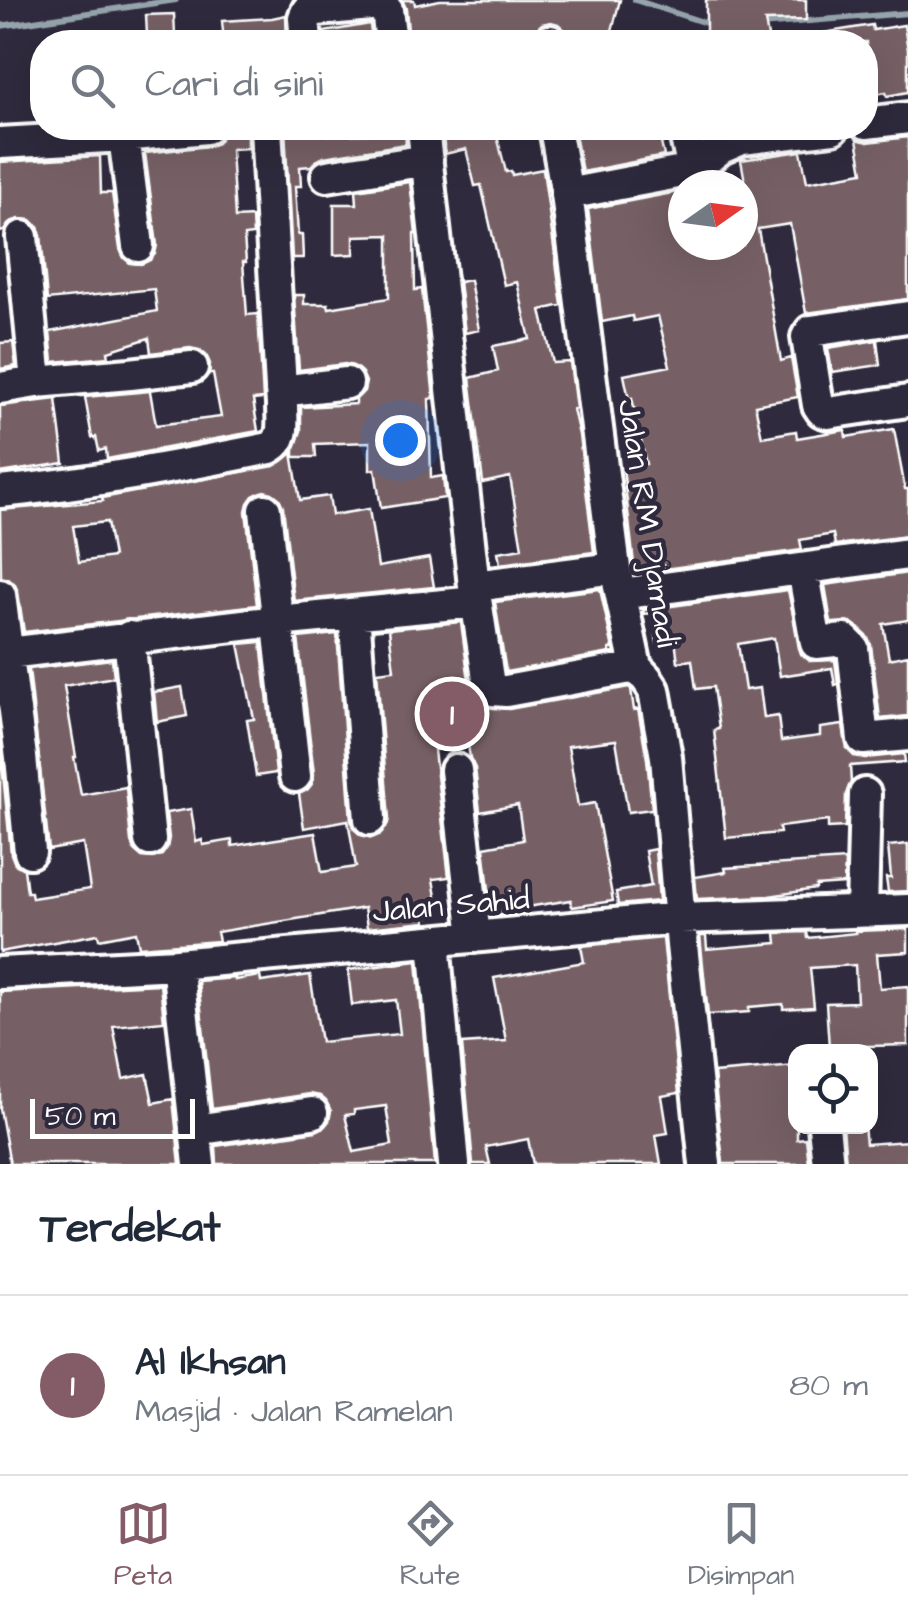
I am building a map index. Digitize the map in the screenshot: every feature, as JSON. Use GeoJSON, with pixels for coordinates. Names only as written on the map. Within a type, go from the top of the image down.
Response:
{"type":"FeatureCollection","features":[{"type":"Feature","properties":{"kind":"street"},"geometry":{"type":"LineString","coordinates":[[305,30],[307,12],[381,4],[390,30]]}},
{"type":"Feature","properties":{"kind":"street"},"geometry":{"type":"LineString","coordinates":[[878,122],[908,118]]}},
{"type":"Feature","properties":{"kind":"street"},"geometry":{"type":"LineString","coordinates":[[0,143],[53,140]]}},
{"type":"Feature","properties":{"kind":"street"},"geometry":{"type":"LineString","coordinates":[[125,140],[138,246]]}},
{"type":"Feature","properties":{"kind":"street"},"geometry":{"type":"LineString","coordinates":[[0,492],[197,463],[277,444],[282,434],[282,391],[267,140]]}},
{"type":"Feature","properties":{"kind":"street"},"geometry":{"type":"LineString","coordinates":[[424,140],[474,594],[487,679],[492,690],[519,690],[636,667]]}},
{"type":"Feature","properties":{"kind":"street","name":"Jalan RM Djamadi"},"geometry":{"type":"LineString","coordinates":[[558,140],[618,581],[636,667],[654,690],[666,756],[704,1164]]}},
{"type":"Feature","properties":{"kind":"street"},"geometry":{"type":"LineString","coordinates":[[687,140],[693,170],[721,148],[747,140]]}},
{"type":"Feature","properties":{"kind":"street"},"geometry":{"type":"LineString","coordinates":[[327,176],[427,160]]}},
{"type":"Feature","properties":{"kind":"street"},"geometry":{"type":"LineString","coordinates":[[567,194],[668,175]]}},
{"type":"Feature","properties":{"kind":"street"},"geometry":{"type":"LineString","coordinates":[[22,237],[36,382]]}},
{"type":"Feature","properties":{"kind":"street"},"geometry":{"type":"LineString","coordinates":[[908,318],[811,331],[807,338],[822,411],[908,401]]}},
{"type":"Feature","properties":{"kind":"street"},"geometry":{"type":"LineString","coordinates":[[0,388],[192,366]]}},
{"type":"Feature","properties":{"kind":"street"},"geometry":{"type":"LineString","coordinates":[[282,391],[347,383]]}},
{"type":"Feature","properties":{"kind":"street"},"geometry":{"type":"LineString","coordinates":[[264,510],[295,776]]}},
{"type":"Feature","properties":{"kind":"street"},"geometry":{"type":"LineString","coordinates":[[4,653],[354,614],[474,594],[803,568],[908,554]]}},
{"type":"Feature","properties":{"kind":"street"},"geometry":{"type":"LineString","coordinates":[[803,568],[816,642],[845,640],[853,648],[863,739],[908,735]]}},
{"type":"Feature","properties":{"kind":"street"},"geometry":{"type":"LineString","coordinates":[[0,595],[30,852]]}},
{"type":"Feature","properties":{"kind":"street"},"geometry":{"type":"LineString","coordinates":[[354,614],[370,819]]}},
{"type":"Feature","properties":{"kind":"street"},"geometry":{"type":"LineString","coordinates":[[130,637],[150,840]]}},
{"type":"Feature","properties":{"kind":"street"},"geometry":{"type":"LineString","coordinates":[[456,770],[476,937]]}},
{"type":"Feature","properties":{"kind":"street"},"geometry":{"type":"LineString","coordinates":[[862,911],[865,794]]}},
{"type":"Feature","properties":{"kind":"street","name":"Jalan Sahid"},"geometry":{"type":"LineString","coordinates":[[0,973],[177,964],[680,918],[908,910]]}},
{"type":"Feature","properties":{"kind":"street"},"geometry":{"type":"LineString","coordinates":[[434,941],[454,1164]]}},
{"type":"Feature","properties":{"kind":"street"},"geometry":{"type":"LineString","coordinates":[[177,964],[199,1164]]}},
{"type":"Feature","properties":{"kind":"street"},"geometry":{"type":"LineString","coordinates":[[195,1130],[312,1113]]}},
{"type":"Feature","properties":{"kind":"street"},"geometry":{"type":"LineString","coordinates":[[825,1134],[828,1164]]}},
{"type":"Feature","properties":{"kind":"building"},"geometry":{"type":"Polygon","coordinates":[[[402,0],[414,0],[415,5],[440,0],[620,0],[612,30],[565,30],[551,22],[535,30],[408,30],[402,0]]]}},
{"type":"Feature","properties":{"kind":"building"},"geometry":{"type":"Polygon","coordinates":[[[706,0],[806,0],[806,20],[765,21],[767,30],[706,30],[706,0]]]}},
{"type":"Feature","properties":{"kind":"building"},"geometry":{"type":"Polygon","coordinates":[[[174,14],[175,30],[147,30],[146,15],[174,14]]]}},
{"type":"Feature","properties":{"kind":"building"},"geometry":{"type":"Polygon","coordinates":[[[286,15],[287,30],[223,30],[222,21],[286,15]]]}},
{"type":"Feature","properties":{"kind":"building"},"geometry":{"type":"Polygon","coordinates":[[[370,24],[371,30],[336,30],[370,24]]]}},
{"type":"Feature","properties":{"kind":"building"},"geometry":{"type":"Polygon","coordinates":[[[872,25],[873,30],[841,30],[872,25]]]}},
{"type":"Feature","properties":{"kind":"building"},"geometry":{"type":"Polygon","coordinates":[[[904,25],[908,92],[887,96],[886,92],[878,94],[878,30],[873,30],[904,25]]]}},
{"type":"Feature","properties":{"kind":"building"},"geometry":{"type":"Polygon","coordinates":[[[908,137],[908,299],[806,313],[790,224],[758,229],[758,170],[743,170],[741,160],[801,151],[807,182],[863,172],[857,140],[908,137]]]}},
{"type":"Feature","properties":{"kind":"building"},"geometry":{"type":"Polygon","coordinates":[[[248,140],[248,148],[231,149],[235,218],[252,217],[253,235],[244,236],[243,262],[247,315],[258,314],[263,399],[253,400],[258,431],[107,459],[106,449],[99,451],[96,437],[92,438],[85,397],[150,391],[156,425],[221,417],[213,374],[209,374],[210,364],[206,355],[190,348],[151,353],[149,338],[108,351],[109,357],[53,362],[50,332],[157,311],[154,289],[47,300],[38,227],[31,220],[19,219],[0,232],[0,162],[100,156],[101,193],[112,193],[120,249],[130,263],[141,264],[150,260],[157,245],[145,153],[248,140]]]}},
{"type":"Feature","properties":{"kind":"building"},"geometry":{"type":"Polygon","coordinates":[[[286,140],[406,140],[406,144],[324,157],[311,166],[300,167],[301,186],[295,186],[303,258],[292,258],[286,140]]]}},
{"type":"Feature","properties":{"kind":"building"},"geometry":{"type":"Polygon","coordinates":[[[443,140],[498,140],[506,172],[511,171],[512,175],[543,169],[562,305],[541,310],[553,363],[570,362],[594,552],[500,564],[498,552],[522,548],[510,477],[483,483],[470,378],[498,371],[493,346],[530,339],[517,282],[504,285],[481,185],[475,186],[466,149],[445,154],[443,140]]]}},
{"type":"Feature","properties":{"kind":"building"},"geometry":{"type":"Polygon","coordinates":[[[576,140],[668,140],[661,143],[664,156],[582,172],[576,140]]]}},
{"type":"Feature","properties":{"kind":"building"},"geometry":{"type":"Polygon","coordinates":[[[410,182],[416,234],[415,290],[422,289],[434,398],[429,399],[431,478],[443,476],[445,498],[381,508],[375,469],[370,470],[370,442],[315,444],[316,457],[294,457],[301,431],[301,407],[356,404],[366,382],[362,373],[345,364],[299,370],[294,295],[304,295],[304,304],[328,304],[329,308],[389,298],[389,235],[354,236],[354,254],[334,255],[334,204],[357,204],[356,190],[410,182]]]}},
{"type":"Feature","properties":{"kind":"building"},"geometry":{"type":"Polygon","coordinates":[[[668,194],[668,260],[758,260],[758,229],[781,361],[791,358],[798,397],[755,405],[762,437],[796,431],[797,438],[845,430],[846,437],[894,429],[908,489],[908,536],[835,545],[833,534],[800,540],[802,550],[635,573],[623,468],[646,464],[624,375],[670,366],[658,316],[602,322],[588,209],[668,194]]]}},
{"type":"Feature","properties":{"kind":"building"},"geometry":{"type":"Polygon","coordinates":[[[470,280],[479,330],[465,333],[459,282],[470,280]]]}},
{"type":"Feature","properties":{"kind":"building"},"geometry":{"type":"Polygon","coordinates":[[[877,340],[880,365],[832,372],[828,348],[877,340]]]}},
{"type":"Feature","properties":{"kind":"building"},"geometry":{"type":"Polygon","coordinates":[[[13,342],[16,366],[0,369],[0,343],[13,342]]]}},
{"type":"Feature","properties":{"kind":"building"},"geometry":{"type":"Polygon","coordinates":[[[56,399],[64,463],[0,473],[0,406],[56,399]]]}},
{"type":"Feature","properties":{"kind":"building"},"geometry":{"type":"Polygon","coordinates":[[[292,453],[300,500],[329,496],[332,515],[369,509],[378,567],[429,558],[434,587],[294,601],[283,507],[279,498],[264,491],[253,496],[246,511],[257,605],[24,632],[18,592],[14,583],[1,577],[0,510],[103,501],[102,498],[274,466],[292,453]],[[107,522],[73,526],[79,562],[113,557],[107,522]]]}},
{"type":"Feature","properties":{"kind":"building"},"geometry":{"type":"Polygon","coordinates":[[[908,573],[908,620],[883,624],[889,659],[908,655],[908,716],[880,719],[871,645],[852,623],[831,623],[825,585],[908,573]]]}},
{"type":"Feature","properties":{"kind":"building"},"geometry":{"type":"Polygon","coordinates":[[[600,589],[613,649],[610,653],[506,672],[495,602],[600,589]]]}},
{"type":"Feature","properties":{"kind":"building"},"geometry":{"type":"Polygon","coordinates":[[[788,590],[801,654],[810,661],[835,660],[838,684],[835,685],[832,668],[780,676],[774,638],[738,644],[745,690],[760,688],[764,718],[778,716],[781,741],[820,736],[820,728],[843,725],[847,749],[854,756],[904,754],[905,762],[850,766],[845,827],[828,828],[828,821],[779,827],[780,833],[726,838],[713,687],[696,689],[692,660],[678,662],[675,640],[657,643],[653,613],[644,614],[643,610],[788,590]]]}},
{"type":"Feature","properties":{"kind":"building"},"geometry":{"type":"Polygon","coordinates":[[[461,622],[470,688],[483,706],[509,709],[631,689],[647,759],[652,809],[628,812],[616,740],[568,746],[578,806],[595,803],[613,901],[572,907],[571,900],[527,907],[528,913],[492,916],[484,847],[523,840],[518,805],[480,812],[468,745],[434,750],[449,877],[433,879],[439,915],[425,917],[426,922],[367,928],[364,908],[217,932],[219,941],[139,947],[136,932],[99,939],[98,934],[0,952],[0,744],[11,854],[15,864],[24,869],[27,892],[31,892],[32,898],[90,889],[83,844],[49,850],[29,669],[112,659],[114,677],[64,686],[74,757],[81,795],[126,787],[131,842],[142,857],[162,855],[167,848],[166,813],[191,809],[196,842],[202,840],[203,845],[232,840],[232,846],[315,833],[322,872],[356,867],[348,820],[304,828],[299,794],[312,784],[314,774],[298,638],[337,634],[351,820],[361,835],[372,838],[381,834],[389,819],[377,672],[394,670],[389,629],[461,622]]]}},
{"type":"Feature","properties":{"kind":"building"},"geometry":{"type":"Polygon","coordinates":[[[261,642],[276,773],[256,776],[247,720],[254,719],[239,644],[261,642]]]}},
{"type":"Feature","properties":{"kind":"building"},"geometry":{"type":"Polygon","coordinates":[[[182,687],[187,716],[157,722],[154,692],[182,687]]]}},
{"type":"Feature","properties":{"kind":"building"},"geometry":{"type":"Polygon","coordinates":[[[908,844],[908,891],[888,892],[888,846],[908,844]]]}},
{"type":"Feature","properties":{"kind":"building"},"geometry":{"type":"Polygon","coordinates":[[[655,849],[659,901],[618,905],[616,892],[651,886],[645,851],[655,849]]]}},
{"type":"Feature","properties":{"kind":"building"},"geometry":{"type":"Polygon","coordinates":[[[845,860],[844,884],[769,896],[697,899],[695,877],[726,872],[725,868],[845,860]]]}},
{"type":"Feature","properties":{"kind":"building"},"geometry":{"type":"Polygon","coordinates":[[[908,929],[908,952],[877,954],[880,988],[908,986],[908,1045],[829,1044],[826,1003],[857,1002],[855,965],[810,968],[814,1007],[783,1009],[783,1004],[708,1015],[700,936],[706,936],[707,949],[777,943],[776,933],[807,932],[808,938],[908,929]]]}},
{"type":"Feature","properties":{"kind":"building"},"geometry":{"type":"Polygon","coordinates":[[[663,938],[679,1093],[662,1096],[668,1133],[656,1135],[661,1164],[533,1164],[528,1139],[486,1147],[490,1164],[473,1164],[462,1044],[506,1041],[494,978],[584,962],[581,946],[663,938]]]}},
{"type":"Feature","properties":{"kind":"building"},"geometry":{"type":"Polygon","coordinates":[[[417,961],[435,1164],[217,1164],[216,1146],[316,1131],[329,1121],[331,1111],[320,1096],[310,1094],[212,1109],[198,981],[260,976],[261,982],[310,975],[321,1042],[400,1034],[396,1000],[352,1005],[348,970],[417,961]],[[386,1106],[345,1115],[354,1152],[392,1145],[386,1106]]]}},
{"type":"Feature","properties":{"kind":"building"},"geometry":{"type":"Polygon","coordinates":[[[160,984],[164,1021],[113,1026],[123,1079],[147,1074],[153,1103],[173,1099],[180,1164],[10,1164],[0,1109],[0,992],[160,984]]]}},
{"type":"Feature","properties":{"kind":"building"},"geometry":{"type":"Polygon","coordinates":[[[788,1067],[788,1134],[806,1138],[809,1164],[723,1164],[714,1073],[788,1067]]]}},
{"type":"Feature","properties":{"kind":"building"},"geometry":{"type":"Polygon","coordinates":[[[844,1134],[865,1134],[866,1144],[908,1141],[908,1164],[846,1164],[844,1134]]]}},
{"type":"Feature","properties":{"kind":"waterway"},"geometry":{"type":"LineString","coordinates":[[0,26],[176,0]]}},
{"type":"Feature","properties":{"kind":"waterway"},"geometry":{"type":"LineString","coordinates":[[635,0],[712,25]]}},
{"type":"Feature","properties":{"kind":"waterway"},"geometry":{"type":"LineString","coordinates":[[760,25],[908,13]]}},
{"type":"Feature","properties":{"kind":"place","name":"Al Ikhsan"},"geometry":{"type":"Point","coordinates":[452,714]}}]}
